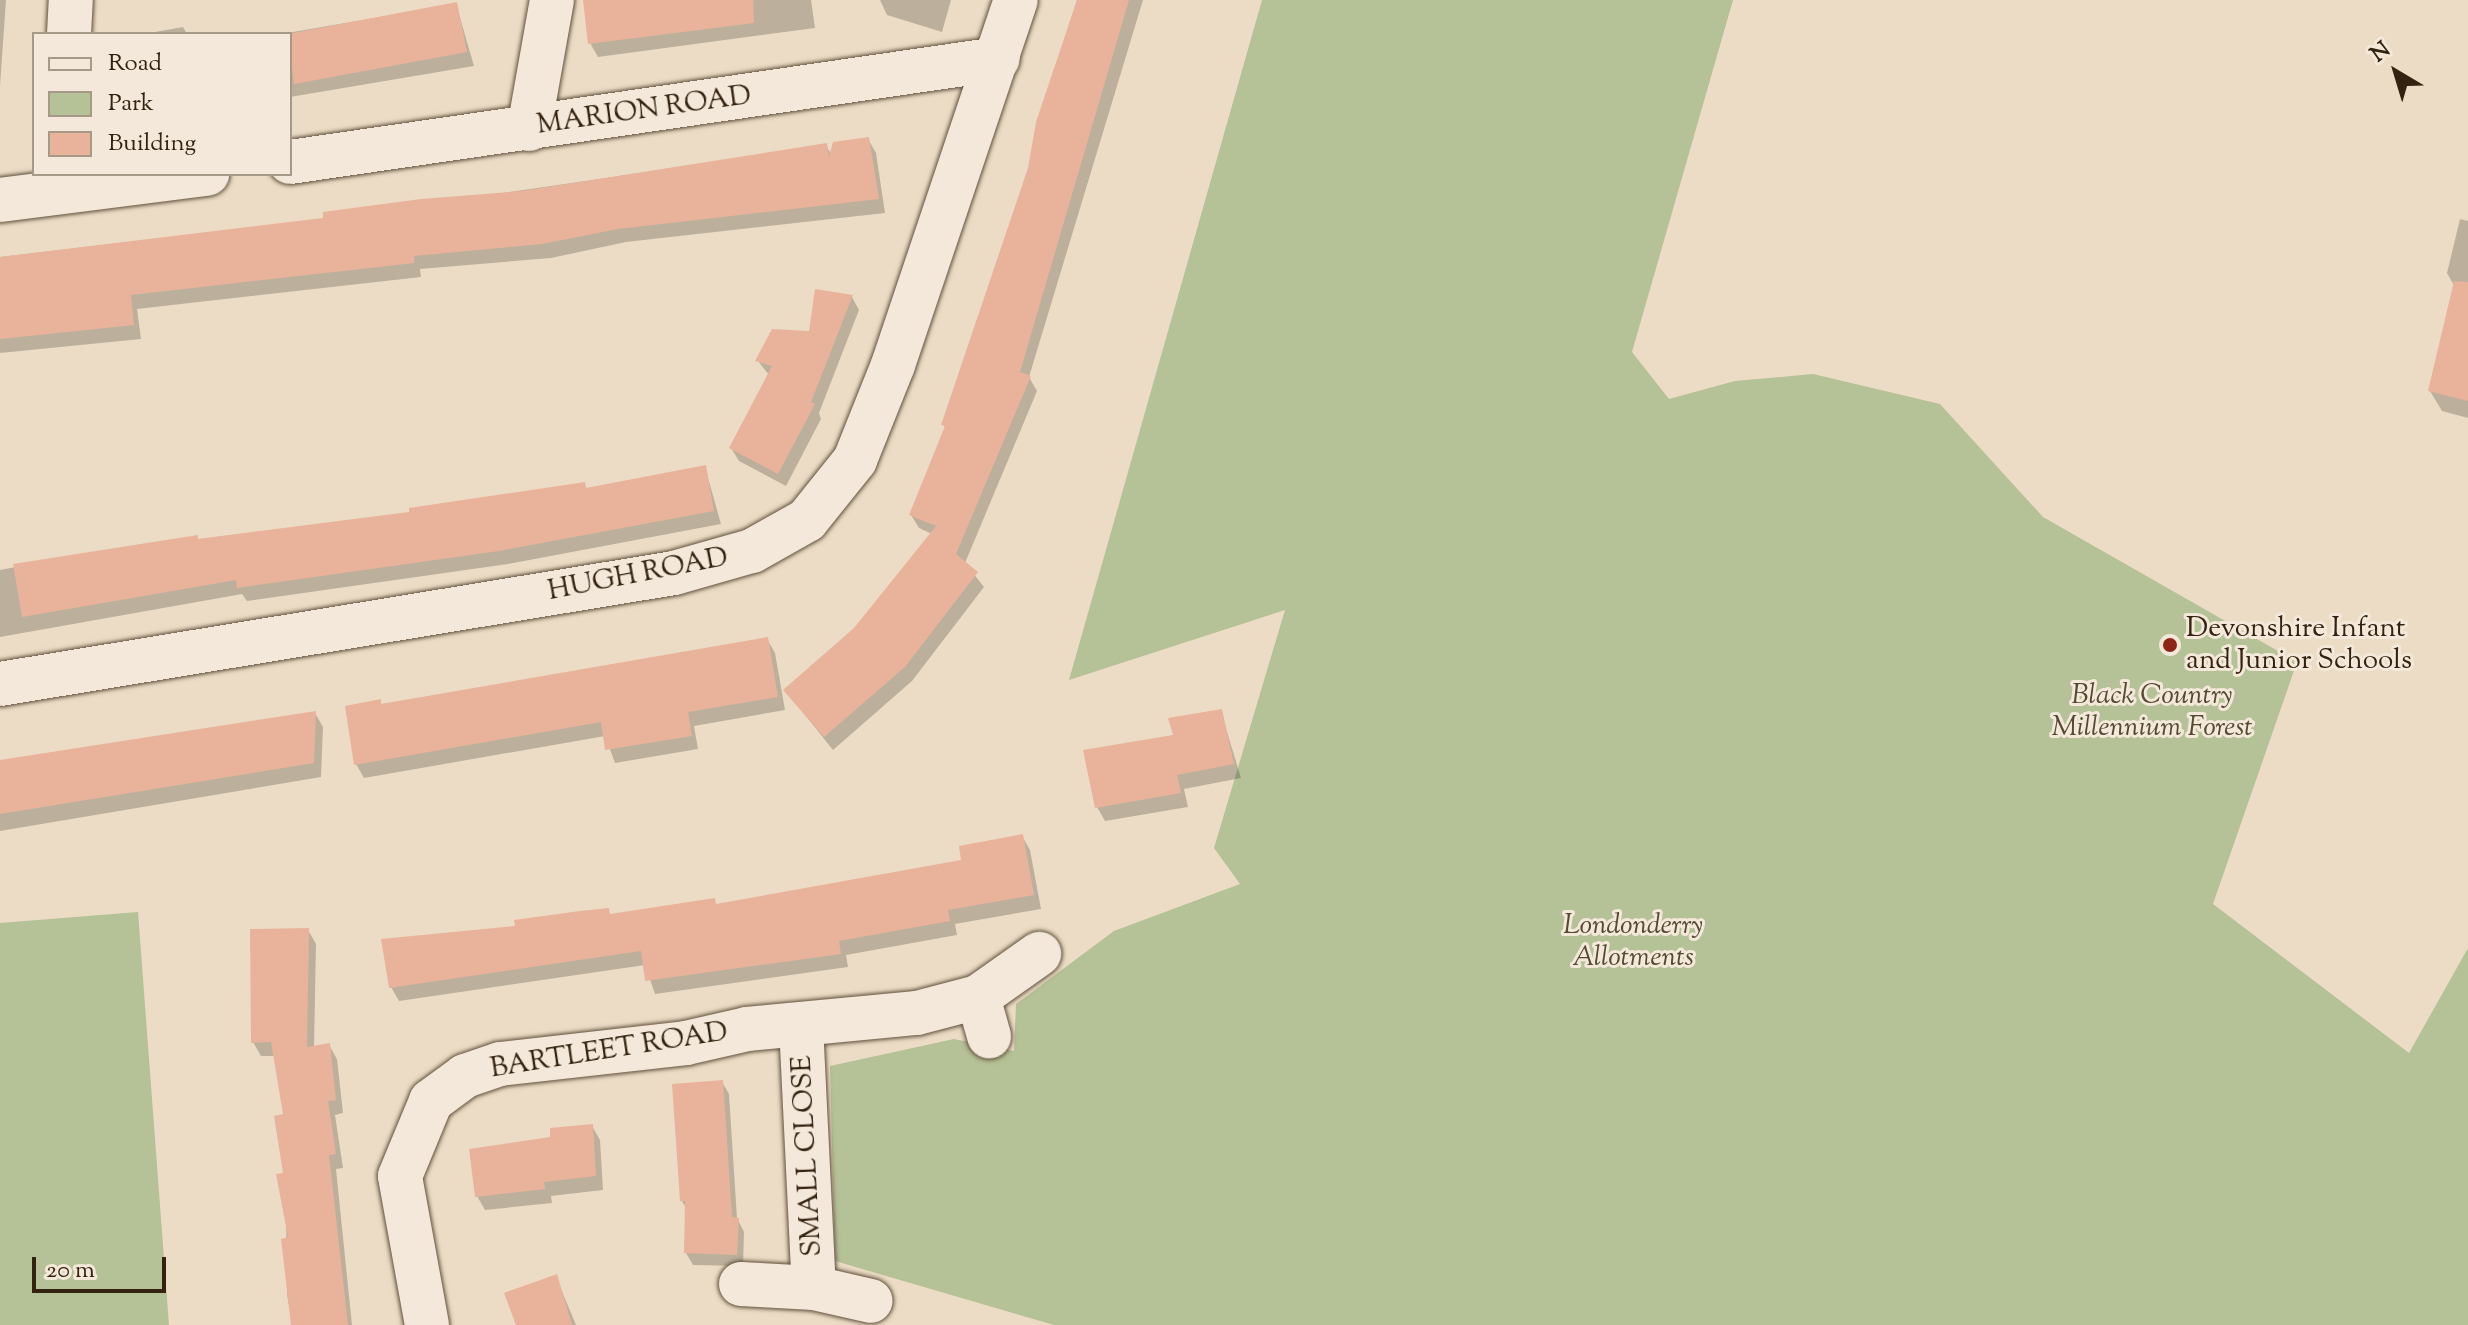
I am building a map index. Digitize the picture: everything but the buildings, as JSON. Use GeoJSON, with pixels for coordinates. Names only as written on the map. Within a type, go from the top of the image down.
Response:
{"type":"FeatureCollection","features":[{"type":"Feature","properties":{"kind":"street"},"geometry":{"type":"LineString","coordinates":[[69,32],[71,0]]}},
{"type":"Feature","properties":{"kind":"street"},"geometry":{"type":"LineString","coordinates":[[529,129],[552,0]]}},
{"type":"Feature","properties":{"kind":"street","name":"HUGH ROAD"},"geometry":{"type":"LineString","coordinates":[[0,684],[674,573],[752,551],[807,520],[855,460],[893,365],[1016,0]]}},
{"type":"Feature","properties":{"kind":"street","name":"MARION ROAD"},"geometry":{"type":"LineString","coordinates":[[292,162],[998,59]]}},
{"type":"Feature","properties":{"kind":"street"},"geometry":{"type":"LineString","coordinates":[[0,200],[60,184],[178,176]]}},
{"type":"Feature","properties":{"kind":"street","name":"BARTLEET ROAD"},"geometry":{"type":"LineString","coordinates":[[427,1325],[400,1176],[431,1101],[465,1076],[500,1064],[801,1025],[917,1013],[983,1016],[1039,954]]}},
{"type":"Feature","properties":{"kind":"street","name":"SMALL CLOSE"},"geometry":{"type":"LineString","coordinates":[[801,1025],[814,1288]]}},
{"type":"Feature","properties":{"kind":"street","name":"SMALL CLOSE"},"geometry":{"type":"LineString","coordinates":[[741,1284],[814,1288],[871,1301]]}},
{"type":"Feature","properties":{"kind":"green space","name":"Londonderry Allotments"},"geometry":{"type":"Polygon","coordinates":[[[1262,0],[1733,0],[1632,352],[1669,399],[1735,381],[1813,374],[1940,404],[2043,517],[2297,662],[2213,904],[2409,1053],[2468,948],[2468,1325],[1054,1325],[835,1261],[830,1066],[954,1039],[1014,1051],[1016,1004],[1114,931],[1240,884],[1214,848],[1285,610],[1069,680],[1262,0]]]}},
{"type":"Feature","properties":{"kind":"green space"},"geometry":{"type":"Polygon","coordinates":[[[138,912],[169,1325],[0,1325],[0,923],[138,912]]]}},
{"type":"Feature","properties":{"kind":"place","name":"Devonshire Infant and Junior Schools"},"geometry":{"type":"Point","coordinates":[2170,645]}},
{"type":"Feature","properties":{"kind":"park label","name":"Black Country Millennium Forest"},"geometry":{"type":"Point","coordinates":[2152,712]}}]}
